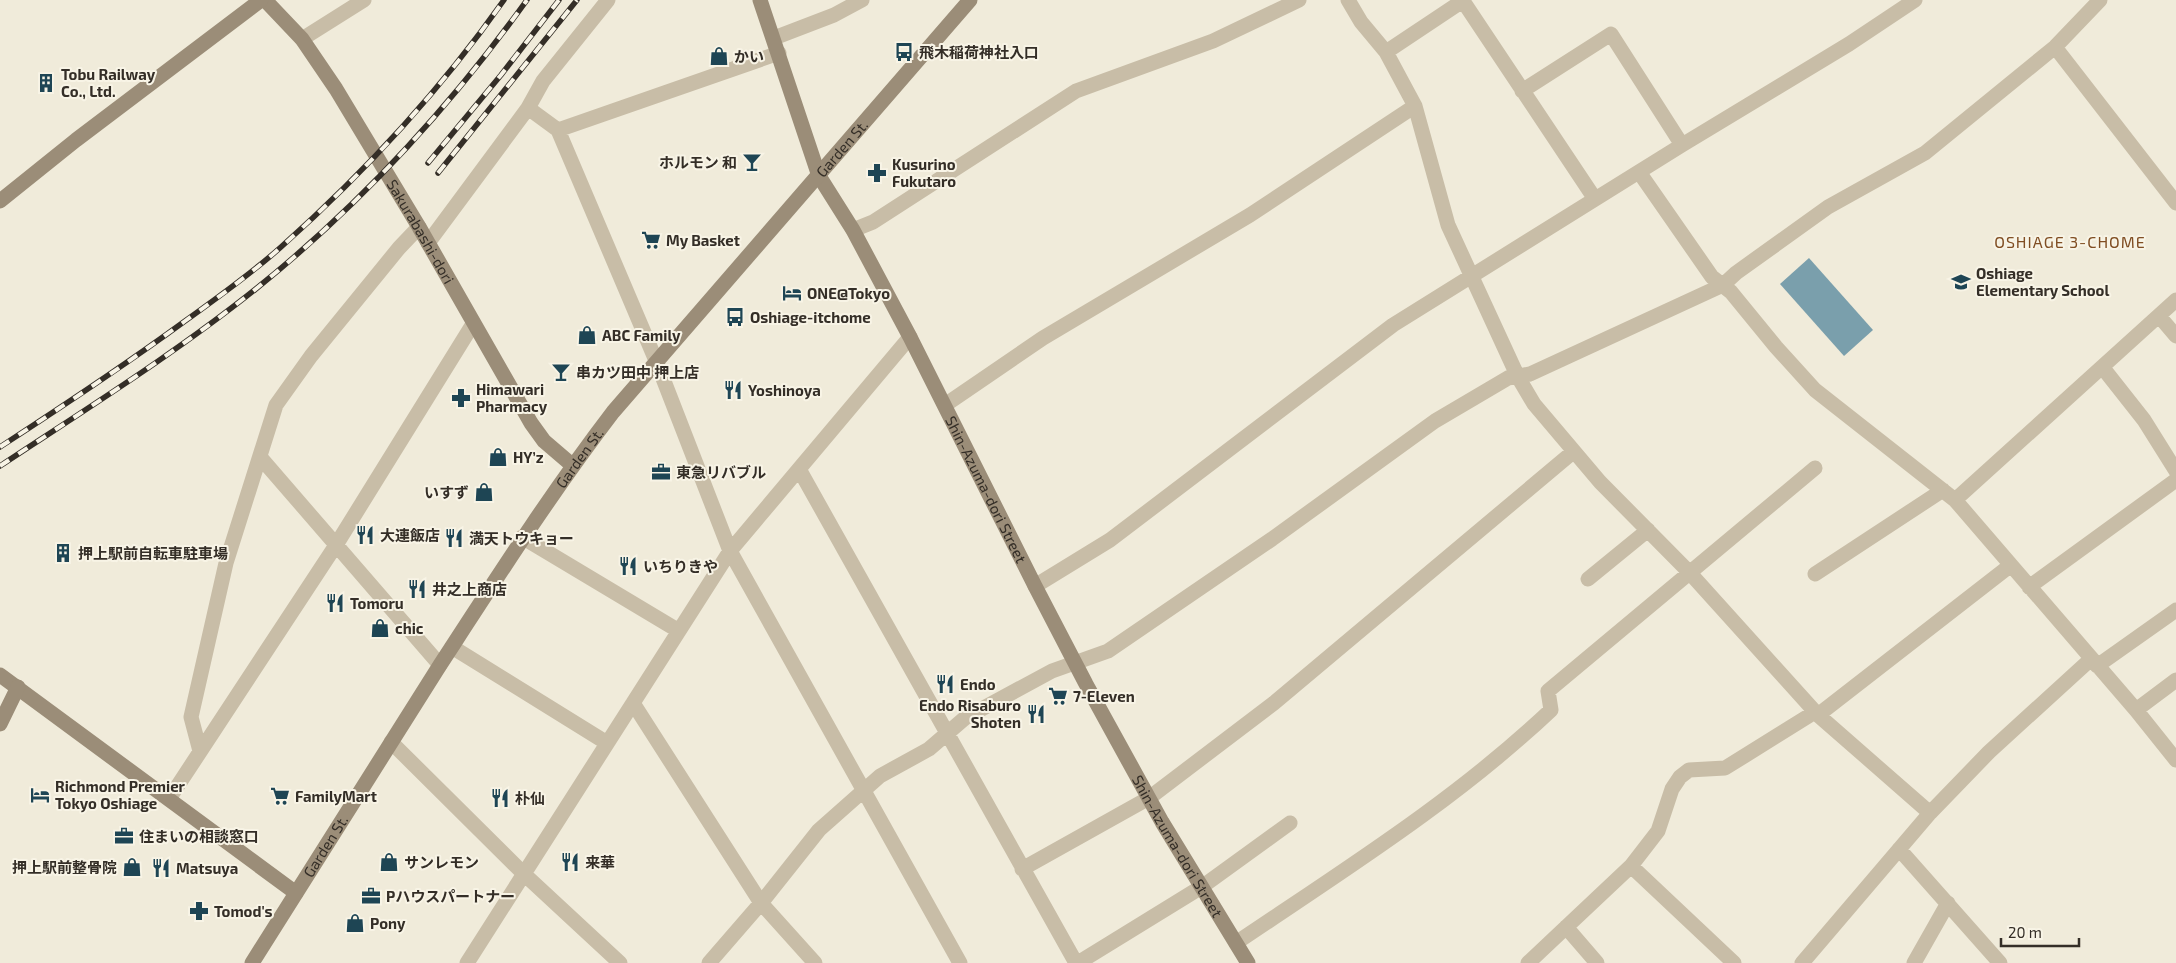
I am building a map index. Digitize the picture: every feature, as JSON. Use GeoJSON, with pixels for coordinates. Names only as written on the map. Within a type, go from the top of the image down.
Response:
{"type":"FeatureCollection","features":[{"type":"Feature","properties":{"kind":"street"},"geometry":{"type":"LineString","coordinates":[[0,201],[76,140],[261,0]]}},
{"type":"Feature","properties":{"kind":"street","name":"Sakurabashi-dori"},"geometry":{"type":"LineString","coordinates":[[266,0],[302,39],[336,89],[419,227],[472,324],[531,423],[544,441],[572,465]]}},
{"type":"Feature","properties":{"kind":"street"},"geometry":{"type":"LineString","coordinates":[[302,39],[364,0]]}},
{"type":"Feature","properties":{"kind":"street"},"geometry":{"type":"LineString","coordinates":[[428,243],[528,108],[543,80],[608,0]]}},
{"type":"Feature","properties":{"kind":"street","name":"Shin-Azuma-dori Street"},"geometry":{"type":"LineString","coordinates":[[760,0],[819,176],[853,230],[910,337],[1034,586],[1086,684],[1149,798],[1248,963]]}},
{"type":"Feature","properties":{"kind":"street"},"geometry":{"type":"LineString","coordinates":[[558,130],[776,46],[862,0]]}},
{"type":"Feature","properties":{"kind":"street","name":"Garden St."},"geometry":{"type":"LineString","coordinates":[[252,963],[390,742],[522,538],[572,465],[613,412],[970,0]]}},
{"type":"Feature","properties":{"kind":"street"},"geometry":{"type":"LineString","coordinates":[[853,230],[873,222],[1076,91],[1213,40],[1299,0]]}},
{"type":"Feature","properties":{"kind":"street"},"geometry":{"type":"LineString","coordinates":[[1348,0],[1360,22],[1386,52],[1414,106],[1448,224],[1518,377],[1534,404],[1600,482],[1689,572],[1817,714],[1930,813]]}},
{"type":"Feature","properties":{"kind":"street"},"geometry":{"type":"LineString","coordinates":[[1386,52],[1464,0],[1522,91],[1595,199]]}},
{"type":"Feature","properties":{"kind":"street"},"geometry":{"type":"LineString","coordinates":[[1034,586],[1110,540],[1393,325],[1682,145],[1849,44],[1916,0]]}},
{"type":"Feature","properties":{"kind":"street"},"geometry":{"type":"LineString","coordinates":[[709,963],[761,903],[819,830],[880,776],[929,748],[965,718],[1052,671],[1108,650],[1272,539],[1435,421],[1508,378],[1530,374],[1723,285],[1736,273],[1828,207],[1925,153],[2055,47],[2100,0]]}},
{"type":"Feature","properties":{"kind":"street"},"geometry":{"type":"LineString","coordinates":[[1522,91],[1611,34],[1682,145]]}},
{"type":"Feature","properties":{"kind":"street"},"geometry":{"type":"LineString","coordinates":[[2055,47],[2176,203]]}},
{"type":"Feature","properties":{"kind":"street"},"geometry":{"type":"LineString","coordinates":[[945,406],[1043,338],[1250,216],[1414,106]]}},
{"type":"Feature","properties":{"kind":"street"},"geometry":{"type":"LineString","coordinates":[[528,108],[558,130],[657,363],[730,551],[960,963]]}},
{"type":"Feature","properties":{"kind":"street"},"geometry":{"type":"LineString","coordinates":[[1639,172],[1712,276],[1732,292],[1776,348],[1815,390],[1956,500],[2136,710],[2176,760]]}},
{"type":"Feature","properties":{"kind":"street"},"geometry":{"type":"LineString","coordinates":[[200,751],[191,717],[226,563],[276,405],[311,356],[399,248],[419,227]]}},
{"type":"Feature","properties":{"kind":"street"},"geometry":{"type":"LineString","coordinates":[[1956,500],[2176,300]]}},
{"type":"Feature","properties":{"kind":"street"},"geometry":{"type":"LineString","coordinates":[[2159,316],[2176,336]]}},
{"type":"Feature","properties":{"kind":"street"},"geometry":{"type":"LineString","coordinates":[[169,799],[336,545],[472,324]]}},
{"type":"Feature","properties":{"kind":"street"},"geometry":{"type":"LineString","coordinates":[[467,963],[730,551],[910,337]]}},
{"type":"Feature","properties":{"kind":"street"},"geometry":{"type":"LineString","coordinates":[[2103,368],[2144,420],[2176,471]]}},
{"type":"Feature","properties":{"kind":"street"},"geometry":{"type":"LineString","coordinates":[[1022,869],[1149,798],[1274,703],[1573,452]]}},
{"type":"Feature","properties":{"kind":"street"},"geometry":{"type":"LineString","coordinates":[[260,457],[440,665]]}},
{"type":"Feature","properties":{"kind":"street"},"geometry":{"type":"LineString","coordinates":[[1236,943],[1375,850],[1448,796],[1521,738],[1551,710],[1548,691],[1815,468]]}},
{"type":"Feature","properties":{"kind":"street"},"geometry":{"type":"LineString","coordinates":[[799,469],[946,734],[1077,963],[1203,886],[1290,823]]}},
{"type":"Feature","properties":{"kind":"street"},"geometry":{"type":"LineString","coordinates":[[2030,587],[2176,480]]}},
{"type":"Feature","properties":{"kind":"street"},"geometry":{"type":"LineString","coordinates":[[1814,574],[1942,490]]}},
{"type":"Feature","properties":{"kind":"street"},"geometry":{"type":"LineString","coordinates":[[1588,579],[1648,530]]}},
{"type":"Feature","properties":{"kind":"street"},"geometry":{"type":"LineString","coordinates":[[522,538],[679,631]]}},
{"type":"Feature","properties":{"kind":"street"},"geometry":{"type":"LineString","coordinates":[[1528,963],[1631,866],[1658,831],[1672,789],[1680,777],[1689,770],[1725,768],[1817,714],[2011,565]]}},
{"type":"Feature","properties":{"kind":"street"},"geometry":{"type":"LineString","coordinates":[[1802,963],[1930,813],[1990,752],[2094,662],[2176,610]]}},
{"type":"Feature","properties":{"kind":"street"},"geometry":{"type":"LineString","coordinates":[[452,648],[607,743]]}},
{"type":"Feature","properties":{"kind":"street"},"geometry":{"type":"LineString","coordinates":[[0,675],[296,893]]}},
{"type":"Feature","properties":{"kind":"street"},"geometry":{"type":"LineString","coordinates":[[2136,710],[2176,680]]}},
{"type":"Feature","properties":{"kind":"street"},"geometry":{"type":"LineString","coordinates":[[0,724],[18,688]]}},
{"type":"Feature","properties":{"kind":"street"},"geometry":{"type":"LineString","coordinates":[[633,702],[761,903],[815,963]]}},
{"type":"Feature","properties":{"kind":"street"},"geometry":{"type":"LineString","coordinates":[[390,742],[524,874],[620,963]]}},
{"type":"Feature","properties":{"kind":"street"},"geometry":{"type":"LineString","coordinates":[[1899,849],[2000,963]]}},
{"type":"Feature","properties":{"kind":"street"},"geometry":{"type":"LineString","coordinates":[[1631,866],[1734,963]]}},
{"type":"Feature","properties":{"kind":"street"},"geometry":{"type":"LineString","coordinates":[[1914,963],[1948,903]]}},
{"type":"Feature","properties":{"kind":"street"},"geometry":{"type":"LineString","coordinates":[[1566,927],[1597,963]]}},
{"type":"Feature","properties":{"kind":"water"},"geometry":{"type":"Polygon","coordinates":[[[1809,258],[1873,330],[1844,356],[1780,284],[1809,258]]]}},
{"type":"Feature","properties":{"kind":"railway"},"geometry":{"type":"LineString","coordinates":[[0,447],[94,385],[234,286],[281,247],[342,190],[400,130],[454,67],[504,0]]}},
{"type":"Feature","properties":{"kind":"railway"},"geometry":{"type":"LineString","coordinates":[[0,466],[195,335],[257,288],[295,256],[332,223],[402,153],[467,78],[527,0]]}},
{"type":"Feature","properties":{"kind":"railway"},"geometry":{"type":"LineString","coordinates":[[428,163],[501,75],[559,0]]}},
{"type":"Feature","properties":{"kind":"railway"},"geometry":{"type":"LineString","coordinates":[[438,173],[577,0]]}},
{"type":"Feature","properties":{"kind":"place","name":"飛木稲荷神社入口"},"geometry":{"type":"Point","coordinates":[904,52]}},
{"type":"Feature","properties":{"kind":"place","name":"かい"},"geometry":{"type":"Point","coordinates":[719,56]}},
{"type":"Feature","properties":{"kind":"place","name":"Tobu Railway Co., Ltd."},"geometry":{"type":"Point","coordinates":[46,83]}},
{"type":"Feature","properties":{"kind":"place","name":"ホルモン 和"},"geometry":{"type":"Point","coordinates":[752,162]}},
{"type":"Feature","properties":{"kind":"place","name":"Kusurino Fukutaro"},"geometry":{"type":"Point","coordinates":[877,173]}},
{"type":"Feature","properties":{"kind":"place","name":"My Basket"},"geometry":{"type":"Point","coordinates":[651,240]}},
{"type":"Feature","properties":{"kind":"place","name":"Oshiage Elementary School"},"geometry":{"type":"Point","coordinates":[1961,282]}},
{"type":"Feature","properties":{"kind":"place","name":"ONE@Tokyo"},"geometry":{"type":"Point","coordinates":[792,293]}},
{"type":"Feature","properties":{"kind":"place","name":"Oshiage-itchome"},"geometry":{"type":"Point","coordinates":[735,317]}},
{"type":"Feature","properties":{"kind":"place","name":"ABC Family"},"geometry":{"type":"Point","coordinates":[587,335]}},
{"type":"Feature","properties":{"kind":"place","name":"串カツ田中 押上店"},"geometry":{"type":"Point","coordinates":[561,372]}},
{"type":"Feature","properties":{"kind":"place","name":"Yoshinoya"},"geometry":{"type":"Point","coordinates":[733,390]}},
{"type":"Feature","properties":{"kind":"place","name":"Himawari Pharmacy"},"geometry":{"type":"Point","coordinates":[461,398]}},
{"type":"Feature","properties":{"kind":"place","name":"HY’z"},"geometry":{"type":"Point","coordinates":[498,457]}},
{"type":"Feature","properties":{"kind":"place","name":"東急リバブル"},"geometry":{"type":"Point","coordinates":[661,472]}},
{"type":"Feature","properties":{"kind":"place","name":"いすず"},"geometry":{"type":"Point","coordinates":[484,492]}},
{"type":"Feature","properties":{"kind":"place","name":"大連飯店"},"geometry":{"type":"Point","coordinates":[365,535]}},
{"type":"Feature","properties":{"kind":"place","name":"満天トウキョー"},"geometry":{"type":"Point","coordinates":[454,538]}},
{"type":"Feature","properties":{"kind":"place","name":"押上駅前自転車駐車場"},"geometry":{"type":"Point","coordinates":[63,553]}},
{"type":"Feature","properties":{"kind":"place","name":"いちりきや"},"geometry":{"type":"Point","coordinates":[628,566]}},
{"type":"Feature","properties":{"kind":"place","name":"井之上商店"},"geometry":{"type":"Point","coordinates":[417,589]}},
{"type":"Feature","properties":{"kind":"place","name":"Tomoru"},"geometry":{"type":"Point","coordinates":[335,603]}},
{"type":"Feature","properties":{"kind":"place","name":"chic"},"geometry":{"type":"Point","coordinates":[380,628]}},
{"type":"Feature","properties":{"kind":"place","name":"Endo"},"geometry":{"type":"Point","coordinates":[945,684]}},
{"type":"Feature","properties":{"kind":"place","name":"7-Eleven"},"geometry":{"type":"Point","coordinates":[1058,696]}},
{"type":"Feature","properties":{"kind":"place","name":"Endo Risaburo Shoten"},"geometry":{"type":"Point","coordinates":[1036,714]}},
{"type":"Feature","properties":{"kind":"place","name":"Richmond Premier Tokyo Oshiage"},"geometry":{"type":"Point","coordinates":[40,795]}},
{"type":"Feature","properties":{"kind":"place","name":"FamilyMart"},"geometry":{"type":"Point","coordinates":[280,796]}},
{"type":"Feature","properties":{"kind":"place","name":"朴仙"},"geometry":{"type":"Point","coordinates":[500,798]}},
{"type":"Feature","properties":{"kind":"place","name":"住まいの相談窓口"},"geometry":{"type":"Point","coordinates":[124,836]}},
{"type":"Feature","properties":{"kind":"place","name":"サンレモン"},"geometry":{"type":"Point","coordinates":[389,862]}},
{"type":"Feature","properties":{"kind":"place","name":"来華"},"geometry":{"type":"Point","coordinates":[570,862]}},
{"type":"Feature","properties":{"kind":"place","name":"押上駅前整骨院"},"geometry":{"type":"Point","coordinates":[132,867]}},
{"type":"Feature","properties":{"kind":"place","name":"Matsuya"},"geometry":{"type":"Point","coordinates":[161,868]}},
{"type":"Feature","properties":{"kind":"place","name":"Pハウスパートナー"},"geometry":{"type":"Point","coordinates":[371,896]}},
{"type":"Feature","properties":{"kind":"place","name":"Tomod's"},"geometry":{"type":"Point","coordinates":[199,911]}},
{"type":"Feature","properties":{"kind":"place","name":"Pony"},"geometry":{"type":"Point","coordinates":[355,923]}},
{"type":"Feature","properties":{"kind":"district","name":"OSHIAGE 3-CHOME"},"geometry":{"type":"Point","coordinates":[2070,241]}}]}
